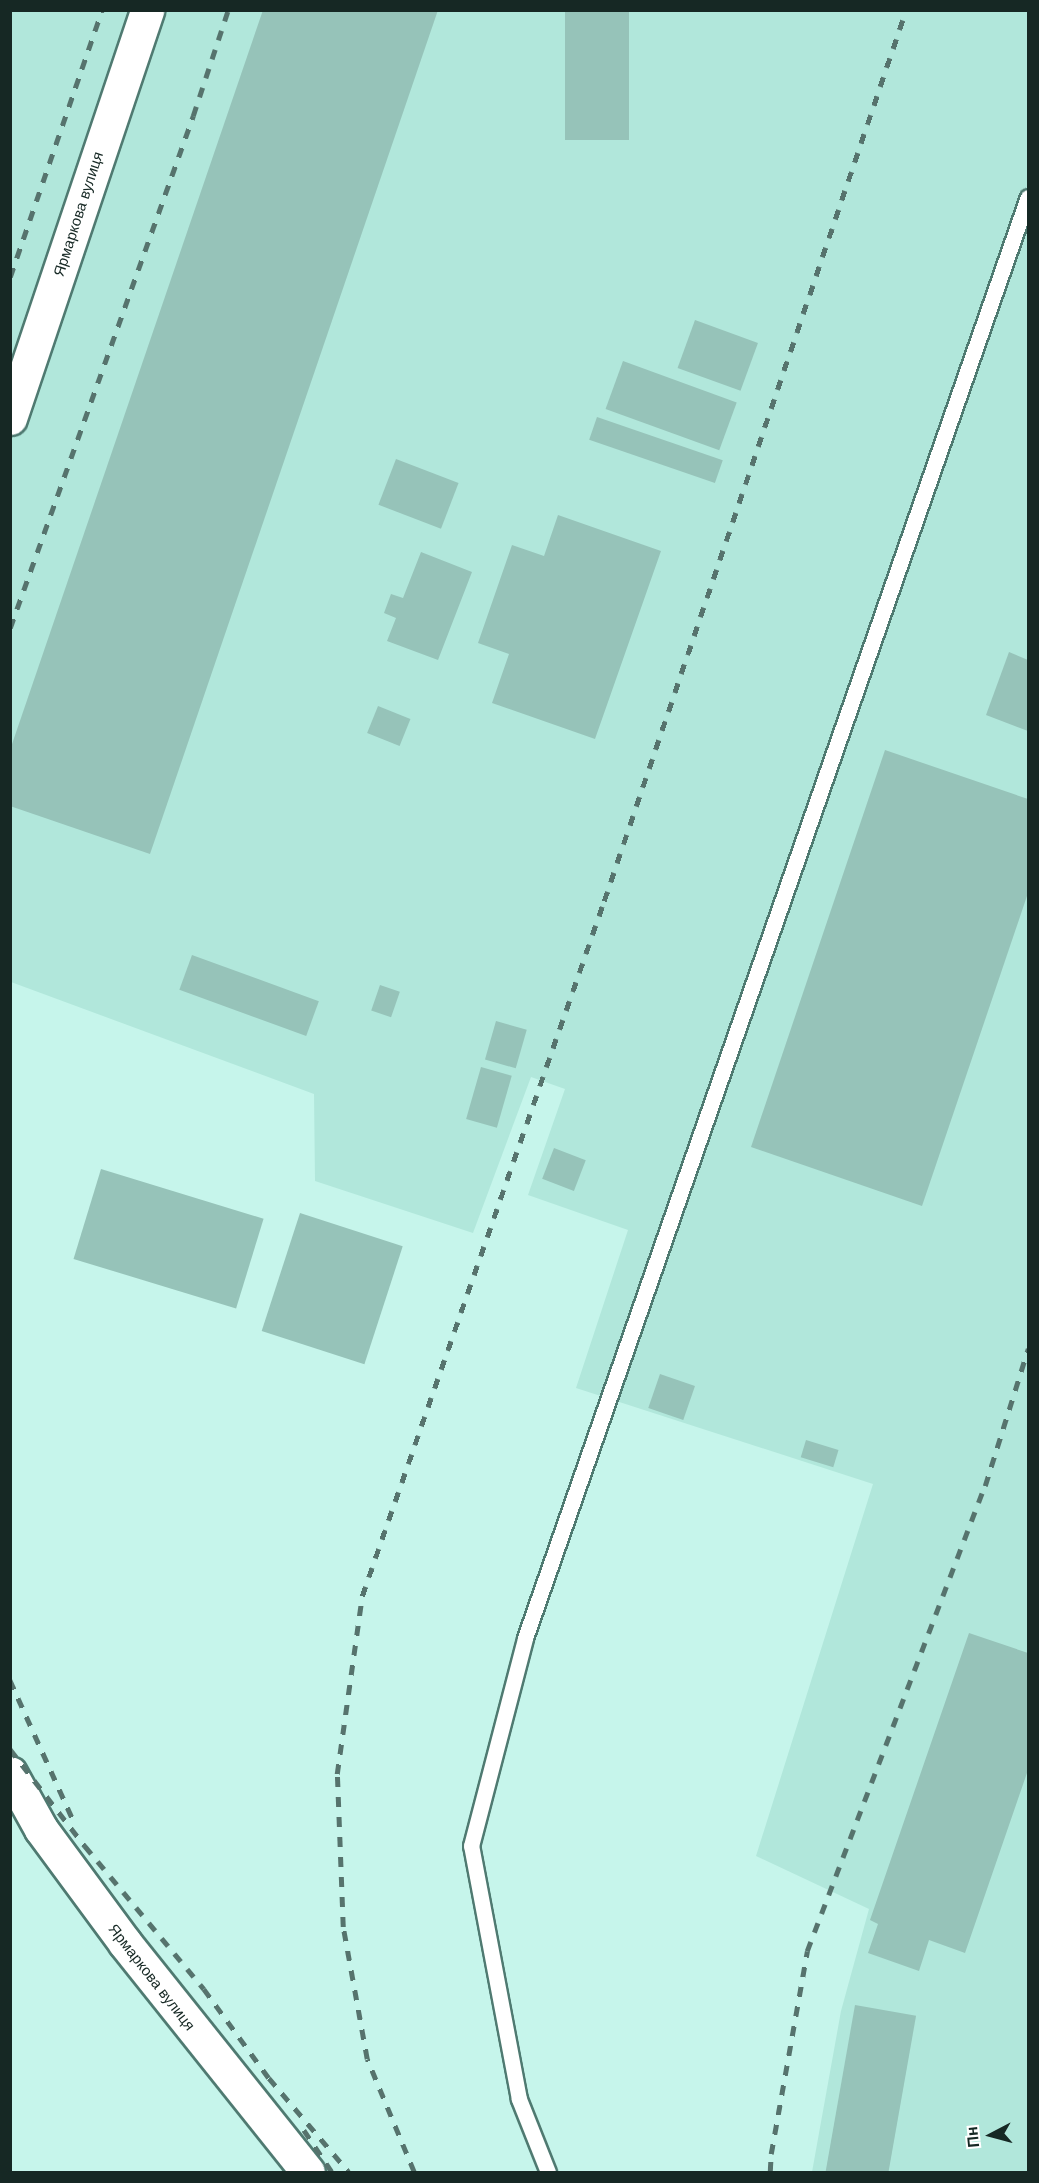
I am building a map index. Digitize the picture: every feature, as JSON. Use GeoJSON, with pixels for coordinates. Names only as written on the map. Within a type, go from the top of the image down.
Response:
{"type":"FeatureCollection","features":[{"type":"Feature","properties":{"kind":"street","name":"Ярмаркова вулиця"},"geometry":{"type":"LineString","coordinates":[[10,417],[147,10]]}},
{"type":"Feature","properties":{"kind":"street","name":"Ярмаркова вулиця"},"geometry":{"type":"LineString","coordinates":[[10,1773],[41,1829],[125,1943],[308,2172]]}},
{"type":"Feature","properties":{"kind":"lane"},"geometry":{"type":"LineString","coordinates":[[548,2172],[519,2099],[471,1846],[525,1638],[1029,197]]}},
{"type":"Feature","properties":{"kind":"shaded area"},"geometry":{"type":"Polygon","coordinates":[[[11,11],[1028,11],[1028,2172],[812,2172],[841,2011],[869,1909],[756,1856],[873,1484],[576,1388],[628,1230],[528,1195],[565,1089],[531,1077],[473,1233],[315,1181],[314,1094],[11,982],[11,11]]]}},
{"type":"Feature","properties":{"kind":"building"},"geometry":{"type":"Polygon","coordinates":[[[263,10],[438,10],[150,854],[10,806],[10,750],[263,10]]]}},
{"type":"Feature","properties":{"kind":"building"},"geometry":{"type":"Polygon","coordinates":[[[565,10],[629,10],[629,140],[565,140],[565,10]]]}},
{"type":"Feature","properties":{"kind":"building"},"geometry":{"type":"Polygon","coordinates":[[[695,320],[758,343],[741,391],[678,368],[695,320]]]}},
{"type":"Feature","properties":{"kind":"building"},"geometry":{"type":"Polygon","coordinates":[[[623,361],[737,402],[719,450],[606,409],[623,361]]]}},
{"type":"Feature","properties":{"kind":"building"},"geometry":{"type":"Polygon","coordinates":[[[597,417],[723,460],[715,483],[589,440],[597,417]]]}},
{"type":"Feature","properties":{"kind":"building"},"geometry":{"type":"Polygon","coordinates":[[[396,459],[459,483],[441,529],[378,505],[396,459]]]}},
{"type":"Feature","properties":{"kind":"building"},"geometry":{"type":"Polygon","coordinates":[[[558,515],[661,551],[595,739],[492,703],[509,654],[478,643],[512,545],[544,556],[558,515]]]}},
{"type":"Feature","properties":{"kind":"building"},"geometry":{"type":"Polygon","coordinates":[[[421,552],[472,572],[438,660],[387,641],[396,618],[384,613],[391,594],[403,598],[421,552]]]}},
{"type":"Feature","properties":{"kind":"building"},"geometry":{"type":"Polygon","coordinates":[[[1009,652],[1028,660],[1028,731],[986,715],[1009,652]]]}},
{"type":"Feature","properties":{"kind":"building"},"geometry":{"type":"Polygon","coordinates":[[[378,706],[410,719],[400,746],[367,733],[378,706]]]}},
{"type":"Feature","properties":{"kind":"building"},"geometry":{"type":"Polygon","coordinates":[[[885,750],[1028,799],[1028,893],[922,1206],[751,1147],[885,750]]]}},
{"type":"Feature","properties":{"kind":"building"},"geometry":{"type":"Polygon","coordinates":[[[192,955],[319,1001],[306,1036],[179,990],[192,955]]]}},
{"type":"Feature","properties":{"kind":"building"},"geometry":{"type":"Polygon","coordinates":[[[380,985],[400,992],[391,1017],[371,1011],[380,985]]]}},
{"type":"Feature","properties":{"kind":"building"},"geometry":{"type":"Polygon","coordinates":[[[496,1021],[527,1030],[516,1068],[485,1059],[496,1021]]]}},
{"type":"Feature","properties":{"kind":"building"},"geometry":{"type":"Polygon","coordinates":[[[481,1067],[512,1076],[497,1128],[466,1119],[481,1067]]]}},
{"type":"Feature","properties":{"kind":"building"},"geometry":{"type":"Polygon","coordinates":[[[554,1148],[586,1160],[574,1191],[542,1179],[554,1148]]]}},
{"type":"Feature","properties":{"kind":"building"},"geometry":{"type":"Polygon","coordinates":[[[101,1169],[264,1219],[236,1309],[74,1259],[101,1169]]]}},
{"type":"Feature","properties":{"kind":"building"},"geometry":{"type":"Polygon","coordinates":[[[300,1213],[403,1246],[364,1364],[262,1331],[300,1213]]]}},
{"type":"Feature","properties":{"kind":"building"},"geometry":{"type":"Polygon","coordinates":[[[660,1374],[695,1386],[683,1420],[648,1408],[660,1374]]]}},
{"type":"Feature","properties":{"kind":"building"},"geometry":{"type":"Polygon","coordinates":[[[806,1440],[839,1450],[833,1467],[801,1457],[806,1440]]]}},
{"type":"Feature","properties":{"kind":"building"},"geometry":{"type":"Polygon","coordinates":[[[969,1633],[1028,1653],[1028,1770],[965,1953],[929,1940],[919,1971],[868,1953],[878,1924],[870,1920],[969,1633]]]}},
{"type":"Feature","properties":{"kind":"building"},"geometry":{"type":"Polygon","coordinates":[[[855,2005],[916,2016],[889,2172],[826,2172],[855,2005]]]}},
{"type":"Feature","properties":{"kind":"railway"},"geometry":{"type":"LineString","coordinates":[[10,277],[102,10]]}},
{"type":"Feature","properties":{"kind":"railway"},"geometry":{"type":"LineString","coordinates":[[10,628],[193,116],[228,10]]}},
{"type":"Feature","properties":{"kind":"railway"},"geometry":{"type":"LineString","coordinates":[[414,2172],[367,2059],[343,1927],[337,1774],[362,1596],[604,901],[906,10]]}},
{"type":"Feature","properties":{"kind":"railway"},"geometry":{"type":"LineString","coordinates":[[770,2172],[771,2154],[807,1951],[985,1486],[1028,1349]]}},
{"type":"Feature","properties":{"kind":"railway"},"geometry":{"type":"LineString","coordinates":[[10,1680],[75,1824]]}},
{"type":"Feature","properties":{"kind":"railway"},"geometry":{"type":"LineString","coordinates":[[10,1749],[85,1846],[204,1989],[269,2078],[349,2172]]}},
{"type":"Feature","properties":{"kind":"railway"},"geometry":{"type":"LineString","coordinates":[[304,2130],[332,2172]]}}]}
